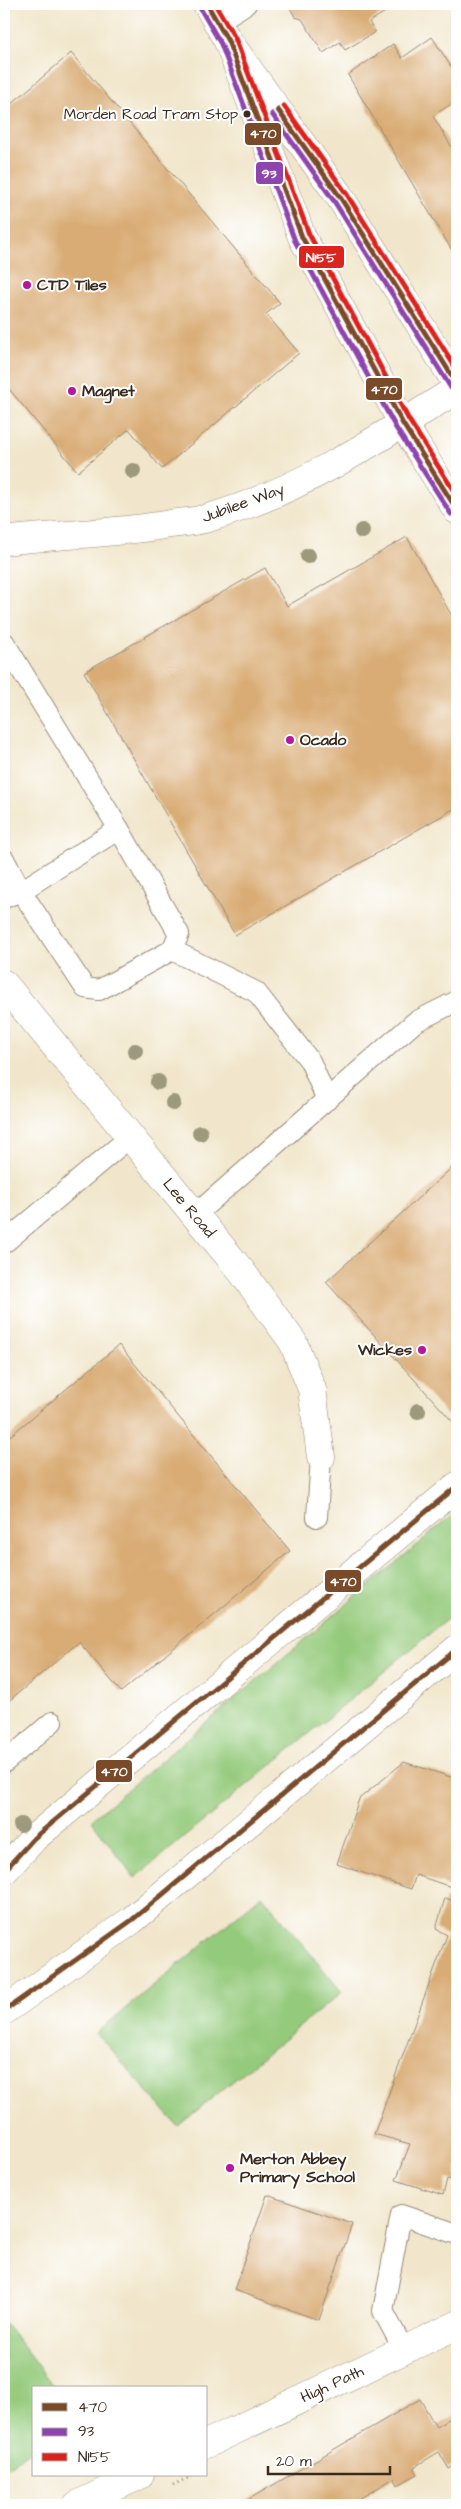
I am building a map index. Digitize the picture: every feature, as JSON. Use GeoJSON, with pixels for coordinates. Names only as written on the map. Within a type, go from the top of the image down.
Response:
{"type":"FeatureCollection","features":[{"type":"Feature","properties":{"kind":"main road"},"geometry":{"type":"LineString","coordinates":[[218,22],[340,197],[457,384]]}},
{"type":"Feature","properties":{"kind":"main road"},"geometry":{"type":"LineString","coordinates":[[218,22],[302,236],[402,424],[457,510]]}},
{"type":"Feature","properties":{"kind":"main road","name":"Jubilee Way"},"geometry":{"type":"LineString","coordinates":[[4,541],[148,528],[207,518],[274,494],[402,424],[457,389]]}},
{"type":"Feature","properties":{"kind":"main road","name":"Lee Road"},"geometry":{"type":"LineString","coordinates":[[4,984],[196,1215],[242,1272],[293,1342],[312,1389],[321,1458]]}},
{"type":"Feature","properties":{"kind":"main road"},"geometry":{"type":"LineString","coordinates":[[4,1872],[34,1838],[457,1486]]}},
{"type":"Feature","properties":{"kind":"main road"},"geometry":{"type":"LineString","coordinates":[[4,2010],[132,1920],[457,1649]]}},
{"type":"Feature","properties":{"kind":"main road","name":"High Path"},"geometry":{"type":"LineString","coordinates":[[208,2443],[457,2325]]}},
{"type":"Feature","properties":{"kind":"main road"},"geometry":{"type":"LineString","coordinates":[[77,2505],[138,2476]]}},
{"type":"Feature","properties":{"kind":"lane"},"geometry":{"type":"LineString","coordinates":[[218,22],[246,4]]}},
{"type":"Feature","properties":{"kind":"lane"},"geometry":{"type":"LineString","coordinates":[[4,642],[119,829],[179,934],[172,950],[99,990],[85,988],[12,894],[4,858]]}},
{"type":"Feature","properties":{"kind":"lane"},"geometry":{"type":"LineString","coordinates":[[12,894],[119,829]]}},
{"type":"Feature","properties":{"kind":"lane"},"geometry":{"type":"LineString","coordinates":[[172,950],[256,992],[310,1061],[327,1100]]}},
{"type":"Feature","properties":{"kind":"lane"},"geometry":{"type":"LineString","coordinates":[[196,1215],[415,1022],[457,1001]]}},
{"type":"Feature","properties":{"kind":"lane"},"geometry":{"type":"LineString","coordinates":[[4,1244],[130,1137]]}},
{"type":"Feature","properties":{"kind":"lane"},"geometry":{"type":"LineString","coordinates":[[317,1517],[321,1458]]}},
{"type":"Feature","properties":{"kind":"lane"},"geometry":{"type":"LineString","coordinates":[[4,1763],[52,1722]]}},
{"type":"Feature","properties":{"kind":"lane"},"geometry":{"type":"LineString","coordinates":[[404,2350],[383,2310],[401,2215],[457,2234]]}},
{"type":"Feature","properties":{"kind":"green space"},"geometry":{"type":"Polygon","coordinates":[[[457,1511],[457,1611],[135,1878],[91,1820],[457,1511]]]}},
{"type":"Feature","properties":{"kind":"green space"},"geometry":{"type":"Polygon","coordinates":[[[262,1895],[342,1992],[178,2126],[96,2033],[262,1895]]]}},
{"type":"Feature","properties":{"kind":"green space"},"geometry":{"type":"Polygon","coordinates":[[[4,2322],[53,2386],[32,2386],[32,2449],[4,2470],[4,2322]]]}},
{"type":"Feature","properties":{"kind":"building"},"geometry":{"type":"Polygon","coordinates":[[[293,4],[398,4],[369,22],[375,32],[345,50],[340,42],[323,53],[302,19],[295,17],[290,8],[293,4]]]}},
{"type":"Feature","properties":{"kind":"building"},"geometry":{"type":"Polygon","coordinates":[[[432,37],[457,76],[457,100],[433,116],[457,156],[457,259],[348,75],[393,44],[402,58],[432,37]]]}},
{"type":"Feature","properties":{"kind":"building"},"geometry":{"type":"Polygon","coordinates":[[[71,53],[280,303],[266,314],[299,353],[162,469],[129,429],[78,472],[4,383],[4,110],[71,53]]]}},
{"type":"Feature","properties":{"kind":"building","name":"Ocado"},"geometry":{"type":"Polygon","coordinates":[[[407,537],[457,625],[457,807],[235,935],[84,672],[265,568],[287,606],[407,537]]]}},
{"type":"Feature","properties":{"kind":"building","name":"Wickes"},"geometry":{"type":"Polygon","coordinates":[[[457,1163],[457,1419],[453,1422],[326,1282],[457,1163]]]}},
{"type":"Feature","properties":{"kind":"building"},"geometry":{"type":"Polygon","coordinates":[[[119,1345],[290,1551],[121,1692],[79,1642],[4,1705],[4,1441],[119,1345]]]}},
{"type":"Feature","properties":{"kind":"building"},"geometry":{"type":"Polygon","coordinates":[[[404,1762],[457,1779],[457,1889],[416,1875],[411,1889],[337,1864],[359,1799],[404,1762]]]}},
{"type":"Feature","properties":{"kind":"building"},"geometry":{"type":"Polygon","coordinates":[[[445,1898],[457,1902],[457,2181],[447,2179],[443,2195],[396,2180],[410,2144],[374,2134],[447,1935],[436,1929],[445,1898]]]}},
{"type":"Feature","properties":{"kind":"building"},"geometry":{"type":"Polygon","coordinates":[[[267,2195],[352,2224],[319,2320],[234,2290],[267,2195]]]}},
{"type":"Feature","properties":{"kind":"building"},"geometry":{"type":"Polygon","coordinates":[[[420,2399],[436,2427],[457,2414],[457,2464],[449,2469],[439,2452],[414,2467],[418,2474],[398,2485],[394,2478],[349,2505],[239,2505],[420,2399]]]}},
{"type":"Feature","properties":{"kind":"transit line","name":"470"},"geometry":{"type":"LineString","coordinates":[[207,4],[228,41],[302,237],[403,424],[457,510]]}},
{"type":"Feature","properties":{"kind":"transit line","name":"N155"},"geometry":{"type":"LineString","coordinates":[[215,4],[235,38],[309,234],[409,420],[457,496]]}},
{"type":"Feature","properties":{"kind":"transit line","name":"93"},"geometry":{"type":"LineString","coordinates":[[200,8],[221,44],[295,241],[396,428],[451,514]]}},
{"type":"Feature","properties":{"kind":"transit line","name":"N155"},"geometry":{"type":"LineString","coordinates":[[284,106],[346,193],[457,370]]}},
{"type":"Feature","properties":{"kind":"transit line","name":"470"},"geometry":{"type":"LineString","coordinates":[[278,110],[340,197],[457,384]]}},
{"type":"Feature","properties":{"kind":"transit line","name":"93"},"geometry":{"type":"LineString","coordinates":[[272,114],[334,201],[451,388]]}},
{"type":"Feature","properties":{"kind":"transit line","name":"470"},"geometry":{"type":"LineString","coordinates":[[4,1871],[34,1838],[457,1486]]}},
{"type":"Feature","properties":{"kind":"transit line","name":"470"},"geometry":{"type":"LineString","coordinates":[[4,2011],[132,1920],[457,1649]]}},
{"type":"Feature","properties":{"kind":"place","name":"Morden Road Tram Stop"},"geometry":{"type":"Point","coordinates":[247,114]}},
{"type":"Feature","properties":{"kind":"place","name":"CTD Tiles"},"geometry":{"type":"Point","coordinates":[27,285]}},
{"type":"Feature","properties":{"kind":"place","name":"Magnet"},"geometry":{"type":"Point","coordinates":[72,391]}},
{"type":"Feature","properties":{"kind":"place","name":"Ocado"},"geometry":{"type":"Point","coordinates":[290,740]}},
{"type":"Feature","properties":{"kind":"place","name":"Wickes"},"geometry":{"type":"Point","coordinates":[422,1350]}},
{"type":"Feature","properties":{"kind":"place","name":"Merton Abbey Primary School"},"geometry":{"type":"Point","coordinates":[230,2168]}}]}
